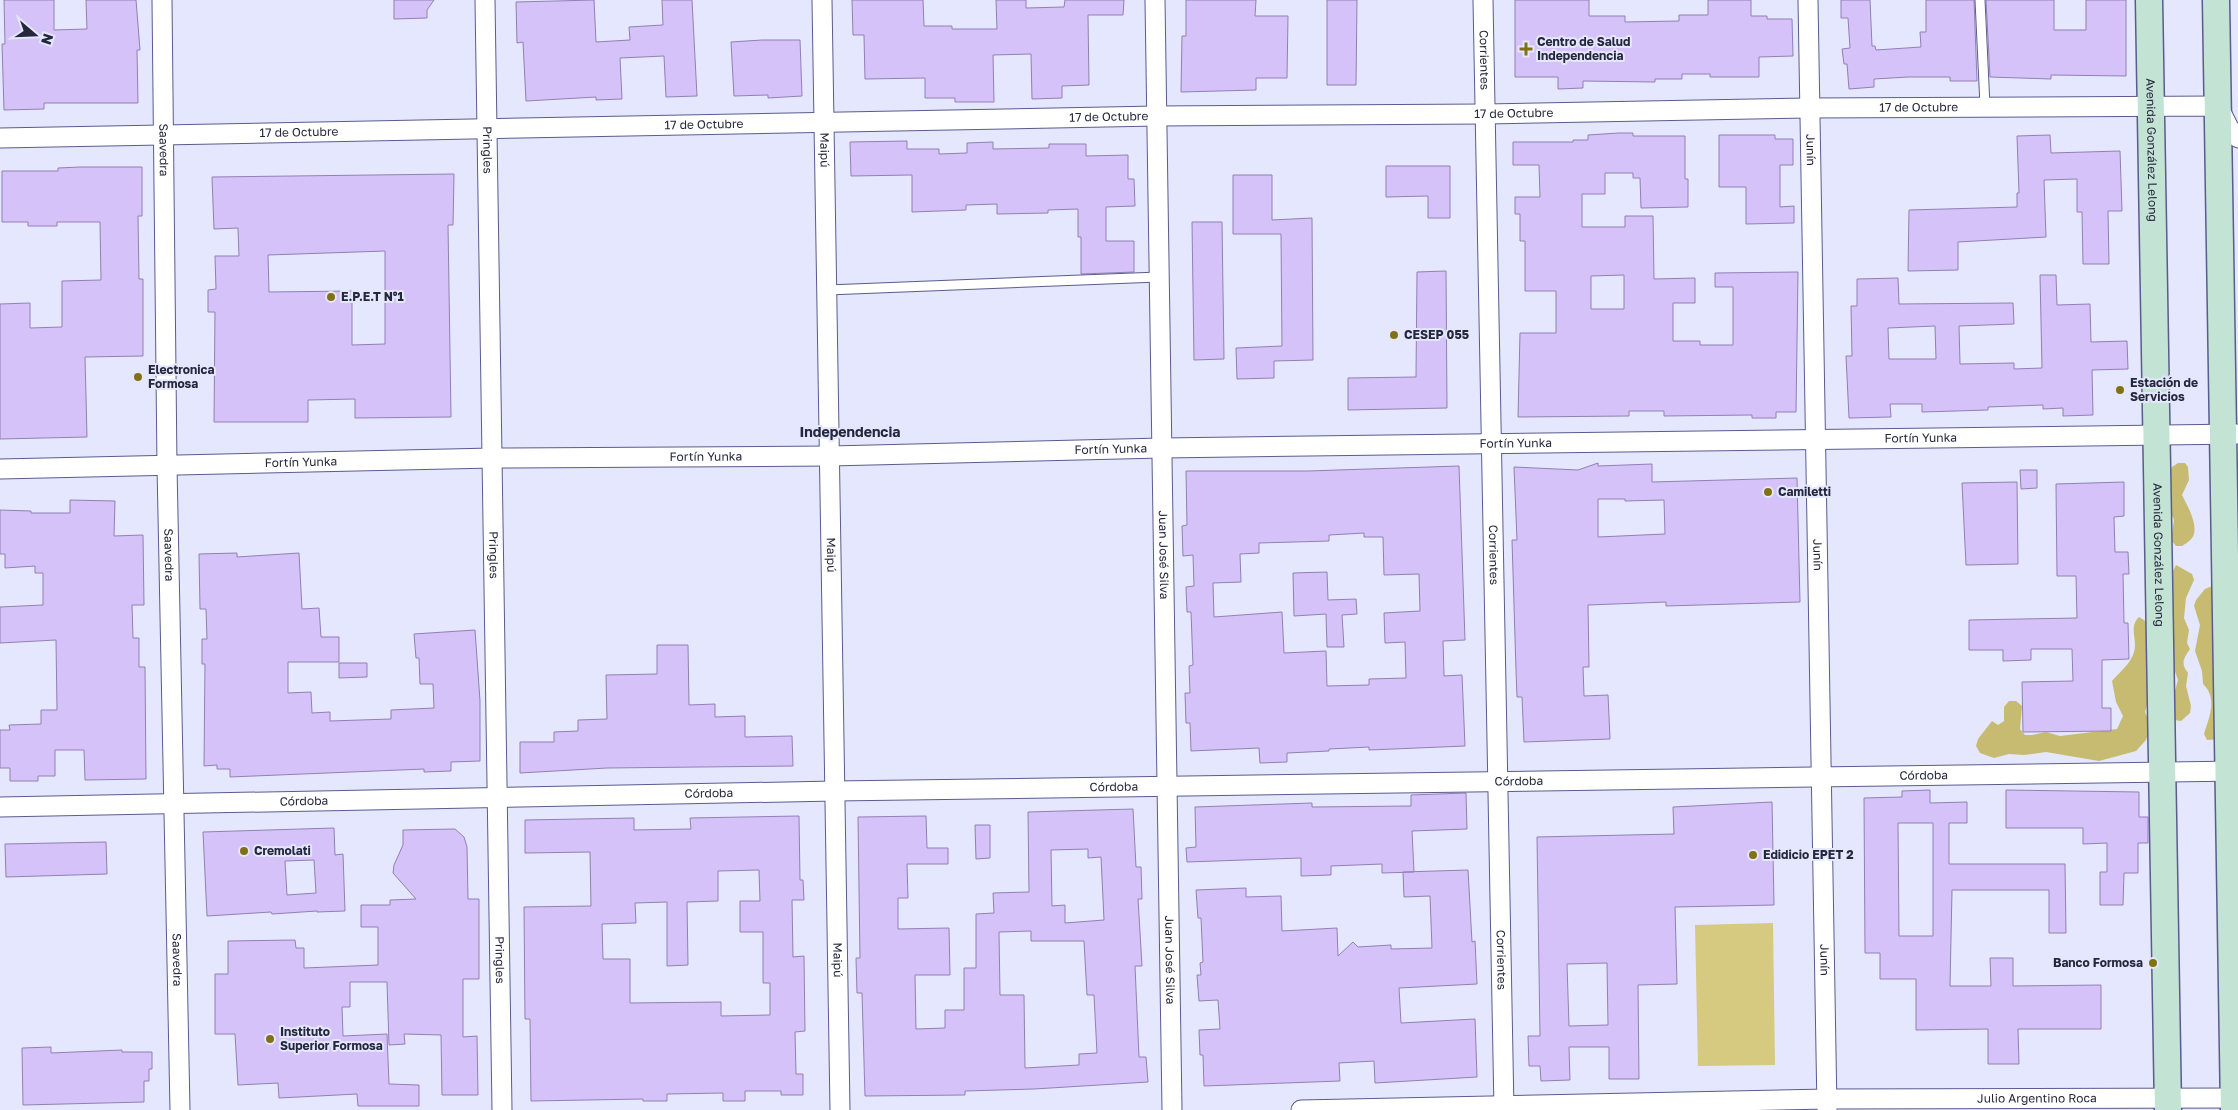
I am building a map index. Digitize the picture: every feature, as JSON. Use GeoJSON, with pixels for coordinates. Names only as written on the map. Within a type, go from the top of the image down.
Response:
{"type":"FeatureCollection","features":[{"type":"Feature","properties":{"kind":"main road","name":"Avenida González Lelong"},"geometry":{"type":"LineString","coordinates":[[2149,0],[2168,1104]]}},
{"type":"Feature","properties":{"kind":"main road"},"geometry":{"type":"LineString","coordinates":[[2216,0],[2218,106],[2231,435],[2235,1102]]}},
{"type":"Feature","properties":{"kind":"street","name":"Saavedra"},"geometry":{"type":"LineString","coordinates":[[162,0],[167,466],[180,1110]]}},
{"type":"Feature","properties":{"kind":"street","name":"Pringles"},"geometry":{"type":"LineString","coordinates":[[485,0],[502,1110]]}},
{"type":"Feature","properties":{"kind":"street","name":"Maipú"},"geometry":{"type":"LineString","coordinates":[[822,0],[840,1110]]}},
{"type":"Feature","properties":{"kind":"street","name":"Juan José Silva"},"geometry":{"type":"LineString","coordinates":[[1155,0],[1172,1110]]}},
{"type":"Feature","properties":{"kind":"street","name":"Corrientes"},"geometry":{"type":"LineString","coordinates":[[1483,0],[1504,1108]]}},
{"type":"Feature","properties":{"kind":"street","name":"Junín"},"geometry":{"type":"LineString","coordinates":[[1808,0],[1814,439],[1827,1105]]}},
{"type":"Feature","properties":{"kind":"street","name":"17 de Octubre"},"geometry":{"type":"LineString","coordinates":[[0,138],[824,124],[1157,116],[1486,114],[1985,106],[2218,106]]}},
{"type":"Feature","properties":{"kind":"street"},"geometry":{"type":"LineString","coordinates":[[2218,106],[2229,128],[2238,138]]}},
{"type":"Feature","properties":{"kind":"street","name":"Fortín Yunka"},"geometry":{"type":"LineString","coordinates":[[0,468],[493,458],[830,456],[1162,448],[2156,434],[2231,435]]}},
{"type":"Feature","properties":{"kind":"street","name":"Córdoba"},"geometry":{"type":"LineString","coordinates":[[0,807],[835,791],[2233,771]]}},
{"type":"Feature","properties":{"kind":"street","name":"Julio Argentino Roca"},"geometry":{"type":"LineString","coordinates":[[1301,1110],[2235,1102]]}},
{"type":"Feature","properties":{"kind":"lane"},"geometry":{"type":"LineString","coordinates":[[1980,0],[1985,106]]}},
{"type":"Feature","properties":{"kind":"lane"},"geometry":{"type":"LineString","coordinates":[[827,290],[1159,277]]}},
{"type":"Feature","properties":{"kind":"shaded area"},"geometry":{"type":"Polygon","coordinates":[[[2178,463],[2185,463],[2188,467],[2189,480],[2182,495],[2192,516],[2195,528],[2192,538],[2182,546],[2176,546],[2171,540],[2174,520],[2166,501],[2165,486],[2172,467],[2178,463]]]}},
{"type":"Feature","properties":{"kind":"shaded area"},"geometry":{"type":"Polygon","coordinates":[[[2176,565],[2192,574],[2194,580],[2186,598],[2184,618],[2189,630],[2187,643],[2190,649],[2185,658],[2184,666],[2188,673],[2186,686],[2191,706],[2190,713],[2181,721],[2174,720],[2170,708],[2178,680],[2165,643],[2173,617],[2169,590],[2176,565]]]}},
{"type":"Feature","properties":{"kind":"shaded area"},"geometry":{"type":"Polygon","coordinates":[[[2217,584],[2221,739],[2207,740],[2204,734],[2210,715],[2211,702],[2208,690],[2203,684],[2202,671],[2195,651],[2200,625],[2194,606],[2196,600],[2205,589],[2217,584]]]}},
{"type":"Feature","properties":{"kind":"shaded area"},"geometry":{"type":"Polygon","coordinates":[[[2139,617],[2152,625],[2154,683],[2145,712],[2151,726],[2146,740],[2136,751],[2099,761],[2046,752],[2024,755],[2009,754],[1994,758],[1980,753],[1976,746],[1978,739],[1992,721],[1998,725],[2004,721],[2004,707],[2009,701],[2016,701],[2022,706],[2020,729],[2025,735],[2046,732],[2060,736],[2117,729],[2123,716],[2116,702],[2112,681],[2133,656],[2135,647],[2134,625],[2139,617]]]}},
{"type":"Feature","properties":{"kind":"shaded area"},"geometry":{"type":"Polygon","coordinates":[[[1773,923],[1775,1065],[1698,1066],[1695,925],[1773,923]]]}},
{"type":"Feature","properties":{"kind":"building"},"geometry":{"type":"Polygon","coordinates":[[[4,0],[54,0],[54,30],[87,29],[86,0],[136,0],[140,50],[137,50],[138,103],[44,103],[44,109],[4,110],[2,44],[5,44],[4,0]]]}},
{"type":"Feature","properties":{"kind":"building"},"geometry":{"type":"Polygon","coordinates":[[[394,0],[434,0],[427,10],[427,18],[394,19],[394,0]]]}},
{"type":"Feature","properties":{"kind":"building"},"geometry":{"type":"Polygon","coordinates":[[[594,0],[596,42],[630,40],[629,27],[663,25],[662,0],[692,0],[697,96],[666,97],[664,56],[620,58],[622,99],[596,100],[596,97],[526,101],[523,42],[517,43],[516,2],[594,0]]]}},
{"type":"Feature","properties":{"kind":"building"},"geometry":{"type":"Polygon","coordinates":[[[852,0],[923,0],[924,26],[952,26],[952,29],[997,29],[996,0],[1026,0],[1026,8],[1064,7],[1065,0],[1124,0],[1123,15],[1088,15],[1089,85],[1062,86],[1062,98],[1032,99],[1031,54],[993,55],[994,102],[955,102],[955,98],[925,98],[925,78],[865,79],[864,35],[853,35],[852,0]]]}},
{"type":"Feature","properties":{"kind":"building"},"geometry":{"type":"Polygon","coordinates":[[[1186,0],[1256,0],[1255,16],[1288,16],[1287,78],[1256,78],[1256,90],[1181,92],[1182,36],[1186,36],[1186,0]]]}},
{"type":"Feature","properties":{"kind":"building"},"geometry":{"type":"Polygon","coordinates":[[[1327,0],[1357,0],[1356,85],[1327,85],[1327,0]]]}},
{"type":"Feature","properties":{"kind":"building"},"geometry":{"type":"Polygon","coordinates":[[[1515,0],[1589,0],[1589,16],[1625,16],[1625,22],[1679,21],[1679,15],[1708,15],[1708,0],[1751,0],[1751,16],[1767,16],[1767,19],[1792,19],[1793,56],[1759,57],[1759,77],[1710,77],[1710,74],[1682,74],[1682,79],[1655,79],[1655,82],[1583,81],[1583,88],[1558,89],[1558,77],[1515,77],[1515,0]]]}},
{"type":"Feature","properties":{"kind":"building"},"geometry":{"type":"Polygon","coordinates":[[[1841,0],[1870,0],[1872,46],[1875,46],[1876,50],[1921,47],[1920,32],[1926,32],[1926,0],[1974,0],[1977,81],[1950,81],[1950,77],[1874,79],[1874,87],[1849,89],[1847,64],[1844,64],[1842,49],[1850,48],[1848,18],[1841,18],[1841,0]]]}},
{"type":"Feature","properties":{"kind":"building"},"geometry":{"type":"Polygon","coordinates":[[[1986,0],[2054,0],[2054,30],[2086,30],[2086,0],[2126,0],[2126,76],[2051,75],[2051,79],[1990,77],[1986,0]]]}},
{"type":"Feature","properties":{"kind":"building"},"geometry":{"type":"Polygon","coordinates":[[[800,40],[802,96],[768,98],[768,95],[734,96],[731,42],[800,40]]]}},
{"type":"Feature","properties":{"kind":"building"},"geometry":{"type":"Polygon","coordinates":[[[1633,133],[1633,136],[1685,136],[1685,179],[1688,179],[1688,207],[1641,208],[1640,178],[1633,178],[1633,173],[1605,173],[1605,194],[1582,194],[1582,227],[1625,227],[1625,216],[1653,216],[1654,279],[1695,278],[1695,303],[1673,303],[1673,341],[1700,341],[1700,345],[1733,345],[1733,287],[1715,287],[1715,273],[1798,272],[1796,412],[1776,412],[1776,418],[1752,418],[1752,415],[1664,416],[1664,411],[1629,411],[1629,416],[1518,417],[1520,333],[1556,333],[1556,291],[1525,291],[1525,241],[1520,241],[1520,214],[1515,214],[1515,197],[1540,197],[1539,165],[1513,165],[1513,142],[1573,142],[1573,140],[1588,140],[1588,135],[1633,133]],[[1624,275],[1591,276],[1591,309],[1624,309],[1624,275]]]}},
{"type":"Feature","properties":{"kind":"building"},"geometry":{"type":"Polygon","coordinates":[[[1719,135],[1775,135],[1775,139],[1793,139],[1793,165],[1780,165],[1780,207],[1794,206],[1794,223],[1746,224],[1746,187],[1719,187],[1719,135]]]}},
{"type":"Feature","properties":{"kind":"building"},"geometry":{"type":"Polygon","coordinates":[[[2050,135],[2051,153],[2120,151],[2122,211],[2108,211],[2109,264],[2083,264],[2082,212],[2077,212],[2077,179],[2044,180],[2046,237],[1958,242],[1958,270],[1908,271],[1909,210],[2017,207],[2017,193],[2019,193],[2017,136],[2050,135]]]}},
{"type":"Feature","properties":{"kind":"building"},"geometry":{"type":"Polygon","coordinates":[[[907,141],[907,149],[939,149],[939,154],[967,153],[967,143],[993,142],[993,149],[1049,148],[1049,144],[1086,144],[1086,156],[1128,155],[1128,179],[1134,179],[1135,206],[1106,207],[1106,241],[1134,241],[1134,272],[1081,274],[1081,237],[1078,237],[1078,209],[1048,210],[1048,213],[997,214],[997,204],[966,205],[966,210],[912,212],[912,175],[851,176],[850,142],[907,141]]]}},
{"type":"Feature","properties":{"kind":"building"},"geometry":{"type":"Polygon","coordinates":[[[1386,166],[1450,166],[1450,218],[1428,218],[1428,196],[1386,197],[1386,166]]]}},
{"type":"Feature","properties":{"kind":"building"},"geometry":{"type":"Polygon","coordinates":[[[142,167],[142,216],[138,216],[139,279],[143,279],[143,356],[85,357],[87,437],[0,439],[0,304],[30,303],[30,328],[62,327],[62,281],[101,280],[100,222],[57,222],[57,226],[28,226],[28,222],[2,222],[2,171],[58,171],[58,168],[142,167]]]}},
{"type":"Feature","properties":{"kind":"building","name":"E.P.E.T N°1"},"geometry":{"type":"Polygon","coordinates":[[[454,174],[453,225],[448,225],[451,417],[355,418],[355,399],[308,400],[308,422],[214,422],[215,312],[208,312],[208,290],[216,289],[215,256],[239,256],[238,228],[214,229],[212,177],[454,174]],[[385,251],[268,255],[269,292],[352,291],[352,345],[385,344],[385,251]]]}},
{"type":"Feature","properties":{"kind":"building"},"geometry":{"type":"Polygon","coordinates":[[[1233,175],[1272,175],[1272,220],[1312,218],[1313,360],[1274,361],[1274,378],[1237,379],[1236,348],[1282,346],[1281,234],[1233,234],[1233,175]]]}},
{"type":"Feature","properties":{"kind":"building"},"geometry":{"type":"Polygon","coordinates":[[[1192,222],[1222,222],[1224,359],[1194,360],[1192,222]]]}},
{"type":"Feature","properties":{"kind":"building"},"geometry":{"type":"Polygon","coordinates":[[[1446,271],[1447,408],[1348,410],[1348,378],[1416,377],[1417,272],[1446,271]]]}},
{"type":"Feature","properties":{"kind":"building"},"geometry":{"type":"Polygon","coordinates":[[[2040,275],[2056,275],[2057,305],[2090,304],[2091,342],[2127,341],[2128,369],[2092,370],[2093,415],[2063,416],[2063,408],[2043,409],[2043,405],[1988,407],[1988,410],[1922,412],[1922,404],[1890,404],[1891,417],[1849,418],[1846,356],[1852,356],[1851,306],[1857,306],[1857,279],[1898,278],[1899,304],[2013,303],[2014,324],[1959,326],[1960,364],[2014,363],[2014,369],[2042,368],[2040,275]],[[1935,326],[1888,328],[1889,359],[1936,359],[1935,326]]]}},
{"type":"Feature","properties":{"kind":"building"},"geometry":{"type":"Polygon","coordinates":[[[1598,463],[1598,466],[1652,464],[1652,482],[1797,478],[1800,602],[1666,606],[1666,602],[1588,605],[1589,667],[1583,667],[1584,696],[1608,695],[1610,739],[1524,742],[1522,697],[1517,697],[1516,670],[1512,540],[1517,540],[1514,467],[1578,470],[1598,463]],[[1598,499],[1598,537],[1665,534],[1664,500],[1625,501],[1625,499],[1598,499]]]}},
{"type":"Feature","properties":{"kind":"building"},"geometry":{"type":"Polygon","coordinates":[[[1459,466],[1465,640],[1443,641],[1444,676],[1462,675],[1465,746],[1369,750],[1369,747],[1329,749],[1329,751],[1287,753],[1287,762],[1260,763],[1259,748],[1191,751],[1190,723],[1186,723],[1185,693],[1190,693],[1189,666],[1193,665],[1191,612],[1187,612],[1186,587],[1194,586],[1193,555],[1183,556],[1182,526],[1187,525],[1186,471],[1308,471],[1459,466]],[[1364,533],[1329,535],[1329,541],[1259,543],[1259,553],[1240,554],[1241,582],[1213,583],[1214,617],[1282,612],[1284,653],[1326,651],[1327,686],[1369,685],[1369,679],[1406,678],[1405,642],[1385,643],[1384,613],[1420,611],[1419,574],[1384,575],[1383,537],[1364,537],[1364,533]]]}},
{"type":"Feature","properties":{"kind":"building"},"geometry":{"type":"Polygon","coordinates":[[[2020,470],[2037,470],[2037,488],[2021,489],[2020,470]]]}},
{"type":"Feature","properties":{"kind":"building"},"geometry":{"type":"Polygon","coordinates":[[[2017,482],[2018,564],[1966,565],[1962,483],[2017,482]]]}},
{"type":"Feature","properties":{"kind":"building"},"geometry":{"type":"Polygon","coordinates":[[[2124,482],[2124,516],[2114,517],[2115,552],[2128,552],[2129,574],[2123,574],[2124,623],[2128,623],[2129,659],[2102,660],[2102,708],[2111,708],[2111,731],[2023,732],[2022,682],[2073,681],[2072,649],[2031,649],[2031,660],[2003,661],[2003,650],[1969,650],[1969,620],[2077,618],[2076,576],[2057,576],[2056,484],[2124,482]]]}},
{"type":"Feature","properties":{"kind":"building"},"geometry":{"type":"Polygon","coordinates":[[[70,500],[115,501],[114,536],[143,535],[144,605],[132,605],[133,638],[139,638],[139,667],[145,667],[146,779],[85,780],[84,750],[55,750],[55,776],[38,776],[38,781],[10,781],[10,768],[0,768],[0,730],[10,730],[9,725],[41,724],[41,710],[57,710],[56,640],[0,643],[0,607],[43,605],[43,573],[35,573],[35,566],[5,568],[5,554],[0,554],[0,510],[31,511],[31,513],[70,513],[70,500]]]}},
{"type":"Feature","properties":{"kind":"building"},"geometry":{"type":"Polygon","coordinates":[[[237,553],[237,557],[299,553],[302,609],[319,608],[321,637],[339,637],[339,662],[288,662],[288,693],[311,692],[312,713],[330,712],[330,721],[391,719],[391,710],[434,708],[433,684],[420,684],[419,658],[416,658],[414,634],[475,630],[480,701],[480,761],[451,762],[451,771],[424,772],[424,769],[230,777],[230,769],[217,769],[217,765],[204,766],[205,664],[202,664],[202,639],[207,639],[206,609],[200,609],[199,554],[237,553]]]}},
{"type":"Feature","properties":{"kind":"building"},"geometry":{"type":"Polygon","coordinates":[[[1327,572],[1328,600],[1356,599],[1357,614],[1342,615],[1344,647],[1327,647],[1326,614],[1294,616],[1293,573],[1327,572]]]}},
{"type":"Feature","properties":{"kind":"building"},"geometry":{"type":"Polygon","coordinates":[[[657,645],[688,645],[689,705],[715,704],[715,717],[745,716],[745,737],[792,736],[793,766],[607,768],[520,773],[520,742],[554,742],[554,732],[578,731],[578,720],[607,719],[606,675],[657,674],[657,645]]]}},
{"type":"Feature","properties":{"kind":"building"},"geometry":{"type":"Polygon","coordinates":[[[339,663],[367,663],[367,677],[339,678],[339,663]]]}},
{"type":"Feature","properties":{"kind":"building"},"geometry":{"type":"Polygon","coordinates":[[[1930,790],[1930,803],[1967,802],[1967,823],[1949,823],[1949,864],[2065,864],[2066,933],[2049,933],[2049,890],[1952,890],[1950,986],[1991,986],[1990,958],[2013,958],[2013,986],[2101,985],[2101,1029],[2018,1029],[2019,1064],[1988,1064],[1988,1029],[1916,1030],[1916,979],[1880,979],[1880,953],[1865,953],[1864,798],[1902,797],[1902,791],[1930,790]],[[1898,823],[1899,936],[1933,936],[1933,823],[1898,823]]]}},
{"type":"Feature","properties":{"kind":"building"},"geometry":{"type":"Polygon","coordinates":[[[2006,790],[2139,792],[2139,817],[2148,817],[2148,843],[2138,843],[2138,873],[2124,873],[2123,905],[2100,905],[2100,872],[2107,872],[2107,843],[2083,844],[2083,828],[2006,828],[2006,790]]]}},
{"type":"Feature","properties":{"kind":"building"},"geometry":{"type":"Polygon","coordinates":[[[1466,793],[1467,829],[1412,831],[1414,872],[1382,873],[1382,864],[1331,866],[1331,875],[1301,876],[1301,858],[1187,862],[1186,848],[1196,847],[1195,807],[1312,803],[1312,807],[1411,806],[1411,795],[1466,793]]]}},
{"type":"Feature","properties":{"kind":"building"},"geometry":{"type":"Polygon","coordinates":[[[1772,802],[1774,905],[1675,907],[1677,984],[1638,985],[1639,1079],[1609,1079],[1609,1047],[1569,1047],[1570,1080],[1541,1081],[1540,1066],[1529,1066],[1528,1036],[1540,1036],[1537,837],[1674,834],[1673,807],[1772,802]],[[1607,963],[1567,964],[1569,1026],[1608,1025],[1607,963]]]}},
{"type":"Feature","properties":{"kind":"building"},"geometry":{"type":"Polygon","coordinates":[[[1133,809],[1136,867],[1141,867],[1142,899],[1138,899],[1142,966],[1135,966],[1139,1057],[1146,1057],[1148,1082],[965,1091],[965,1095],[865,1096],[862,993],[857,993],[856,958],[860,958],[858,817],[926,816],[927,848],[948,848],[948,864],[907,864],[908,898],[898,898],[898,929],[949,928],[950,975],[915,975],[916,1029],[945,1028],[945,1010],[964,1010],[964,968],[976,968],[976,914],[994,913],[993,893],[1029,892],[1028,812],[1133,809]],[[1088,849],[1051,850],[1052,906],[1065,905],[1065,923],[1104,920],[1101,857],[1088,858],[1088,849]],[[1031,931],[999,932],[1000,995],[1024,995],[1025,1068],[1079,1065],[1079,1054],[1097,1053],[1094,995],[1087,995],[1084,941],[1031,941],[1031,931]]]}},
{"type":"Feature","properties":{"kind":"building"},"geometry":{"type":"Polygon","coordinates":[[[799,816],[800,880],[803,880],[804,900],[792,900],[793,957],[804,956],[805,1031],[795,1032],[796,1074],[803,1074],[803,1095],[781,1095],[781,1091],[745,1091],[745,1101],[723,1101],[723,1093],[667,1094],[667,1101],[643,1101],[643,1099],[531,1101],[530,1019],[525,1019],[524,907],[591,906],[590,852],[525,853],[525,820],[634,818],[634,830],[691,829],[690,818],[799,816]],[[759,870],[718,871],[718,901],[687,902],[688,965],[667,966],[667,902],[635,903],[636,923],[602,924],[603,959],[630,959],[630,1003],[721,1002],[721,1016],[770,1015],[770,983],[763,983],[763,932],[740,932],[740,901],[760,901],[759,870]]]}},
{"type":"Feature","properties":{"kind":"building"},"geometry":{"type":"Polygon","coordinates":[[[975,825],[990,825],[990,858],[976,859],[975,825]]]}},
{"type":"Feature","properties":{"kind":"building"},"geometry":{"type":"Polygon","coordinates":[[[334,828],[335,855],[343,854],[345,911],[272,914],[271,912],[207,916],[203,832],[334,828]],[[314,860],[285,861],[287,895],[316,893],[314,860]]]}},
{"type":"Feature","properties":{"kind":"building"},"geometry":{"type":"Polygon","coordinates":[[[455,829],[464,837],[467,847],[468,899],[479,899],[479,979],[463,979],[463,1037],[477,1036],[478,1095],[442,1095],[441,1035],[404,1034],[405,1044],[389,1045],[387,982],[350,982],[350,1007],[342,1007],[343,1036],[387,1034],[389,1084],[419,1085],[419,1106],[358,1106],[357,1094],[279,1098],[278,1083],[238,1085],[235,1034],[215,1034],[215,974],[228,974],[228,941],[295,940],[296,948],[304,948],[304,968],[378,965],[378,927],[361,927],[361,905],[390,905],[390,900],[416,899],[393,873],[394,865],[403,845],[403,830],[455,829]]]}},
{"type":"Feature","properties":{"kind":"building"},"geometry":{"type":"Polygon","coordinates":[[[106,842],[107,874],[6,877],[5,844],[106,842]]]}},
{"type":"Feature","properties":{"kind":"building"},"geometry":{"type":"Polygon","coordinates":[[[1468,870],[1472,942],[1475,941],[1477,984],[1399,988],[1401,1023],[1475,1019],[1477,1077],[1375,1083],[1374,1061],[1339,1063],[1340,1081],[1204,1086],[1203,1055],[1200,1055],[1199,1030],[1220,1029],[1218,1000],[1199,1001],[1197,975],[1201,975],[1200,963],[1203,962],[1201,918],[1198,918],[1196,890],[1246,888],[1246,897],[1281,896],[1282,931],[1337,928],[1338,956],[1353,942],[1358,947],[1391,945],[1391,949],[1432,948],[1430,896],[1404,897],[1403,872],[1468,870]]]}},
{"type":"Feature","properties":{"kind":"building"},"geometry":{"type":"Polygon","coordinates":[[[51,1047],[51,1053],[122,1050],[122,1052],[152,1052],[152,1069],[149,1069],[149,1081],[144,1081],[144,1102],[23,1105],[22,1048],[51,1047]]]}},
{"type":"Feature","properties":{"kind":"place","name":"Centro de Salud Independencia"},"geometry":{"type":"Point","coordinates":[1526,49]}},
{"type":"Feature","properties":{"kind":"place","name":"E.P.E.T N°1"},"geometry":{"type":"Point","coordinates":[331,297]}},
{"type":"Feature","properties":{"kind":"place","name":"CESEP 055"},"geometry":{"type":"Point","coordinates":[1394,335]}},
{"type":"Feature","properties":{"kind":"place","name":"Electronica Formosa"},"geometry":{"type":"Point","coordinates":[138,377]}},
{"type":"Feature","properties":{"kind":"place","name":"Estación de Servicios"},"geometry":{"type":"Point","coordinates":[2120,390]}},
{"type":"Feature","properties":{"kind":"place","name":"Camiletti"},"geometry":{"type":"Point","coordinates":[1768,492]}},
{"type":"Feature","properties":{"kind":"place","name":"Cremolati"},"geometry":{"type":"Point","coordinates":[244,851]}},
{"type":"Feature","properties":{"kind":"place","name":"Edidicio EPET 2"},"geometry":{"type":"Point","coordinates":[1753,855]}},
{"type":"Feature","properties":{"kind":"place","name":"Banco Formosa"},"geometry":{"type":"Point","coordinates":[2153,963]}},
{"type":"Feature","properties":{"kind":"place","name":"Instituto Superior Formosa"},"geometry":{"type":"Point","coordinates":[270,1039]}},
{"type":"Feature","properties":{"kind":"district","name":"Independencia"},"geometry":{"type":"Point","coordinates":[850,432]}}]}
